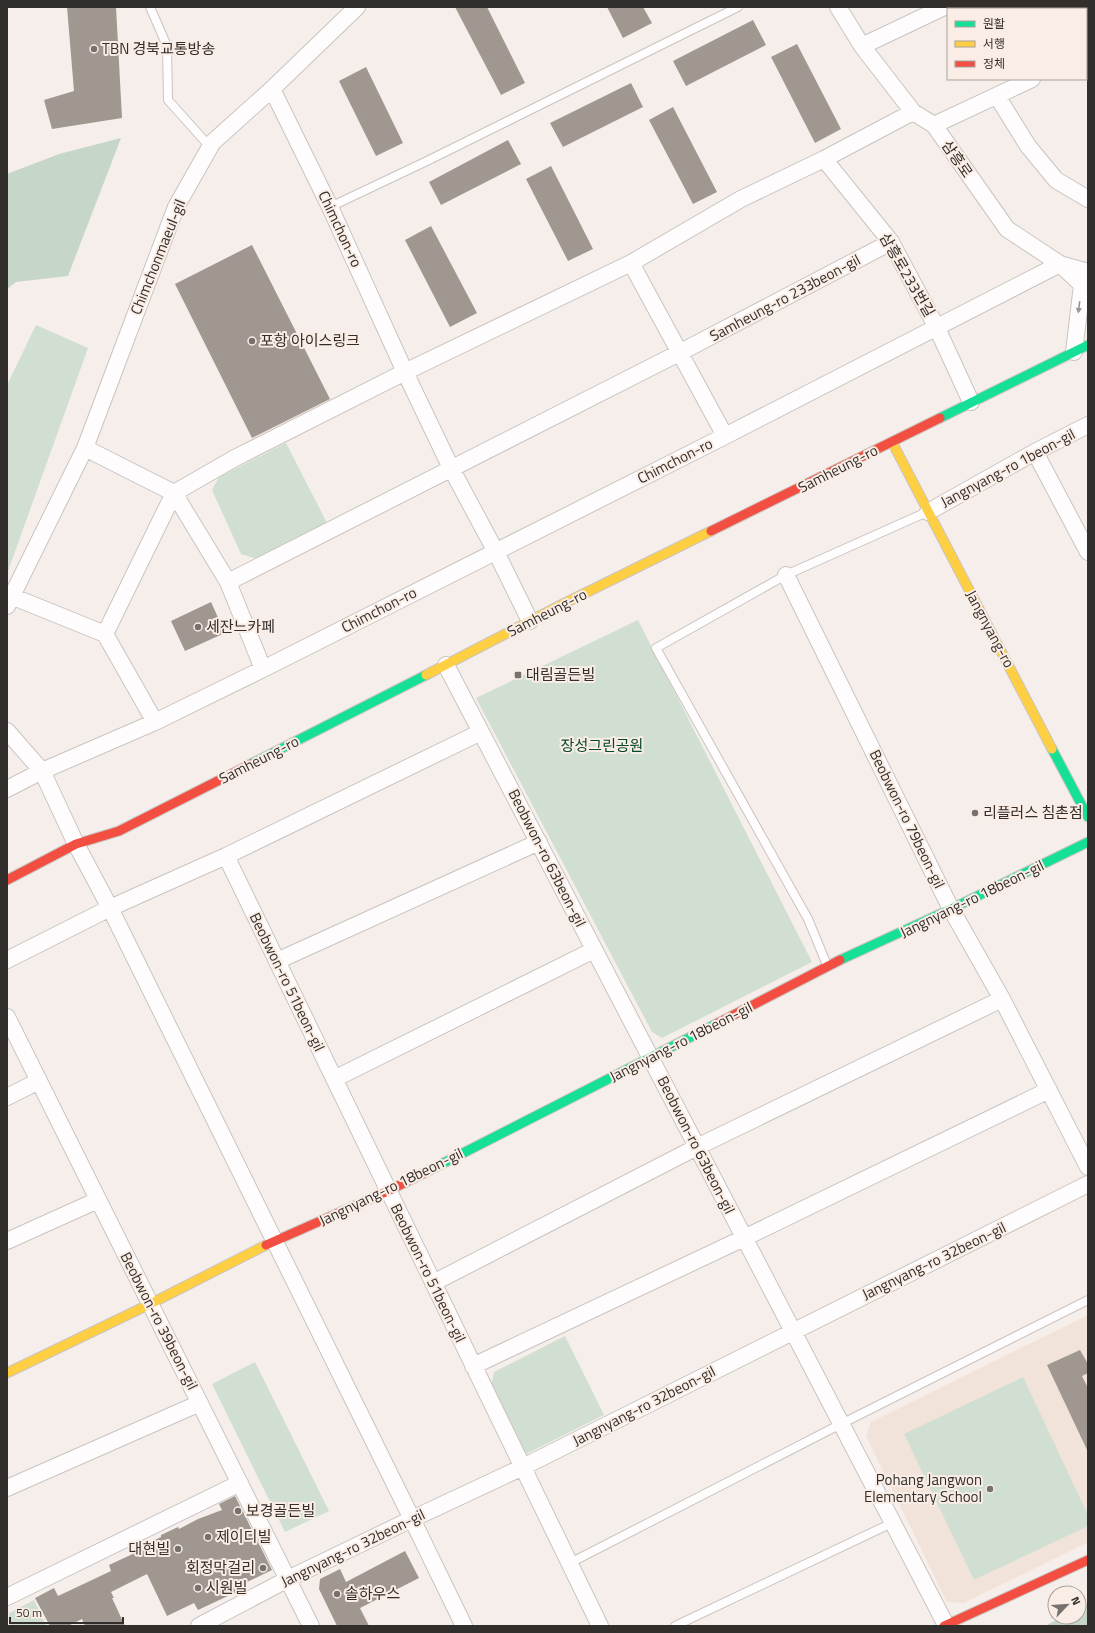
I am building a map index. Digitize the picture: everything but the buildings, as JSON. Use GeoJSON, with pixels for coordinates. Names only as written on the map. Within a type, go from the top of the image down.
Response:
{"type":"FeatureCollection","features":[{"type":"Feature","properties":{"kind":"main road","name":"Samheung-ro"},"geometry":{"type":"LineString","coordinates":[[7,880],[76,844],[119,831],[530,621],[1081,348]]}},
{"type":"Feature","properties":{"kind":"main road","name":"Jangnyang-ro"},"geometry":{"type":"LineString","coordinates":[[892,442],[1088,817]]}},
{"type":"Feature","properties":{"kind":"main road","name":"Jangnyang-ro 18beon-gil"},"geometry":{"type":"LineString","coordinates":[[7,1373],[150,1304],[274,1241],[388,1191],[755,1005],[828,966],[951,909],[1088,842]]}},
{"type":"Feature","properties":{"kind":"main road"},"geometry":{"type":"LineString","coordinates":[[945,1626],[1088,1560]]}},
{"type":"Feature","properties":{"kind":"street","name":"Chimchonmaeul-gil"},"geometry":{"type":"LineString","coordinates":[[105,634],[9,601],[85,448],[176,207],[210,147],[213,142],[357,7]]}},
{"type":"Feature","properties":{"kind":"street","name":"삼흥로"},"geometry":{"type":"LineString","coordinates":[[838,7],[862,46],[913,112],[934,125],[1007,230],[1060,264],[1082,284],[1081,348]]}},
{"type":"Feature","properties":{"kind":"street"},"geometry":{"type":"LineString","coordinates":[[862,46],[944,7]]}},
{"type":"Feature","properties":{"kind":"street"},"geometry":{"type":"LineString","coordinates":[[934,125],[1030,80]]}},
{"type":"Feature","properties":{"kind":"street","name":"Chimchon-ro"},"geometry":{"type":"LineString","coordinates":[[272,88],[330,207],[405,372],[451,468],[496,552],[530,621]]}},
{"type":"Feature","properties":{"kind":"street"},"geometry":{"type":"LineString","coordinates":[[998,96],[1028,146],[1056,180],[1088,199]]}},
{"type":"Feature","properties":{"kind":"street"},"geometry":{"type":"LineString","coordinates":[[7,789],[42,771],[155,722],[105,634],[174,494],[235,458],[405,372],[631,264],[741,199],[824,159],[913,112]]}},
{"type":"Feature","properties":{"kind":"street","name":"삼흥로233번길"},"geometry":{"type":"LineString","coordinates":[[824,159],[891,242],[937,328],[972,402]]}},
{"type":"Feature","properties":{"kind":"street","name":"Samheung-ro 233beon-gil"},"geometry":{"type":"LineString","coordinates":[[679,353],[891,242]]}},
{"type":"Feature","properties":{"kind":"street"},"geometry":{"type":"LineString","coordinates":[[631,264],[725,436],[1060,264]]}},
{"type":"Feature","properties":{"kind":"street","name":"삼흥로"},"geometry":{"type":"LineString","coordinates":[[1060,264],[1088,272]]}},
{"type":"Feature","properties":{"kind":"street"},"geometry":{"type":"LineString","coordinates":[[228,582],[679,353]]}},
{"type":"Feature","properties":{"kind":"street","name":"Jangnyang-ro 1beon-gil"},"geometry":{"type":"LineString","coordinates":[[928,512],[1035,452],[1088,425]]}},
{"type":"Feature","properties":{"kind":"street","name":"Chimchon-ro"},"geometry":{"type":"LineString","coordinates":[[155,722],[725,436]]}},
{"type":"Feature","properties":{"kind":"street"},"geometry":{"type":"LineString","coordinates":[[85,448],[174,494],[228,582],[263,669]]}},
{"type":"Feature","properties":{"kind":"street"},"geometry":{"type":"LineString","coordinates":[[1035,452],[1088,552]]}},
{"type":"Feature","properties":{"kind":"street","name":"Beobwon-ro 79beon-gil"},"geometry":{"type":"LineString","coordinates":[[786,575],[951,909],[1002,999],[1088,1167]]}},
{"type":"Feature","properties":{"kind":"street","name":"Beobwon-ro 63beon-gil"},"geometry":{"type":"LineString","coordinates":[[446,665],[945,1626]]}},
{"type":"Feature","properties":{"kind":"street"},"geometry":{"type":"LineString","coordinates":[[7,731],[42,771],[76,844],[110,908],[464,1626]]}},
{"type":"Feature","properties":{"kind":"street"},"geometry":{"type":"LineString","coordinates":[[7,960],[110,908],[226,856],[481,732]]}},
{"type":"Feature","properties":{"kind":"street"},"geometry":{"type":"LineString","coordinates":[[277,961],[539,842]]}},
{"type":"Feature","properties":{"kind":"street","name":"Beobwon-ro 51beon-gil"},"geometry":{"type":"LineString","coordinates":[[226,856],[600,1626]]}},
{"type":"Feature","properties":{"kind":"street"},"geometry":{"type":"LineString","coordinates":[[334,1079],[594,950]]}},
{"type":"Feature","properties":{"kind":"street"},"geometry":{"type":"LineString","coordinates":[[433,1283],[697,1147],[1002,999]]}},
{"type":"Feature","properties":{"kind":"street","name":"Beobwon-ro 39beon-gil"},"geometry":{"type":"LineString","coordinates":[[7,1017],[311,1626]]}},
{"type":"Feature","properties":{"kind":"street"},"geometry":{"type":"LineString","coordinates":[[7,1097],[39,1081]]}},
{"type":"Feature","properties":{"kind":"street"},"geometry":{"type":"LineString","coordinates":[[474,1366],[744,1238],[1049,1090]]}},
{"type":"Feature","properties":{"kind":"street","name":"Jangnyang-ro 32beon-gil"},"geometry":{"type":"LineString","coordinates":[[199,1626],[288,1579],[412,1518],[523,1468],[1088,1184]]}},
{"type":"Feature","properties":{"kind":"street"},"geometry":{"type":"LineString","coordinates":[[7,1242],[98,1200]]}},
{"type":"Feature","properties":{"kind":"street"},"geometry":{"type":"LineString","coordinates":[[7,1488],[200,1403]]}},
{"type":"Feature","properties":{"kind":"street"},"geometry":{"type":"LineString","coordinates":[[7,1597],[240,1483]]}},
{"type":"Feature","properties":{"kind":"lane"},"geometry":{"type":"LineString","coordinates":[[150,7],[167,46],[168,100],[210,147]]}},
{"type":"Feature","properties":{"kind":"lane"},"geometry":{"type":"LineString","coordinates":[[330,207],[421,164],[642,53],[738,7]]}},
{"type":"Feature","properties":{"kind":"lane"},"geometry":{"type":"LineString","coordinates":[[828,966],[808,920],[656,648],[786,575],[928,512]]}},
{"type":"Feature","properties":{"kind":"lane"},"geometry":{"type":"LineString","coordinates":[[570,1563],[841,1424],[1088,1300]]}},
{"type":"Feature","properties":{"kind":"lane"},"geometry":{"type":"LineString","coordinates":[[675,1626],[892,1523]]}},
{"type":"Feature","properties":{"kind":"shaded area","name":"Pohang Jangwon Elementary School"},"geometry":{"type":"Polygon","coordinates":[[[1088,1315],[1088,1542],[964,1603],[947,1602],[866,1436],[871,1422],[1088,1315]]]}},
{"type":"Feature","properties":{"kind":"green space"},"geometry":{"type":"Polygon","coordinates":[[[121,138],[68,276],[16,282],[7,289],[7,174],[59,154],[121,138]]]}},
{"type":"Feature","properties":{"kind":"green space"},"geometry":{"type":"Polygon","coordinates":[[[36,325],[88,348],[7,574],[7,385],[36,325]]]}},
{"type":"Feature","properties":{"kind":"green space"},"geometry":{"type":"Polygon","coordinates":[[[286,443],[327,523],[257,559],[241,554],[212,490],[219,477],[286,443]]]}},
{"type":"Feature","properties":{"kind":"green space","name":"장성그린공원"},"geometry":{"type":"Polygon","coordinates":[[[638,620],[812,962],[662,1038],[652,1032],[476,698],[638,620]]]}},
{"type":"Feature","properties":{"kind":"green space"},"geometry":{"type":"Polygon","coordinates":[[[565,1336],[604,1415],[526,1454],[521,1450],[491,1387],[494,1372],[565,1336]]]}},
{"type":"Feature","properties":{"kind":"green space"},"geometry":{"type":"Polygon","coordinates":[[[255,1362],[329,1511],[285,1532],[212,1384],[255,1362]]]}},
{"type":"Feature","properties":{"kind":"green space"},"geometry":{"type":"Polygon","coordinates":[[[1023,1377],[1088,1515],[1088,1526],[974,1580],[904,1434],[1023,1377]]]}},
{"type":"Feature","properties":{"kind":"green space"},"geometry":{"type":"Polygon","coordinates":[[[34,1600],[46,1626],[9,1626],[9,1613],[34,1600]]]}},
{"type":"Feature","properties":{"kind":"green space"},"geometry":{"type":"Polygon","coordinates":[[[1087,1604],[1088,1626],[1045,1626],[1087,1625],[1087,1604]]]}},
{"type":"Feature","properties":{"kind":"traffic: fast"},"geometry":{"type":"LineString","coordinates":[[940,418],[1088,345]]}},
{"type":"Feature","properties":{"kind":"traffic: fast"},"geometry":{"type":"LineString","coordinates":[[251,764],[426,675]]}},
{"type":"Feature","properties":{"kind":"traffic: fast"},"geometry":{"type":"LineString","coordinates":[[1052,749],[1088,817]]}},
{"type":"Feature","properties":{"kind":"traffic: fast"},"geometry":{"type":"LineString","coordinates":[[840,960],[951,909],[1088,842]]}},
{"type":"Feature","properties":{"kind":"traffic: fast"},"geometry":{"type":"LineString","coordinates":[[424,1173],[718,1023]]}},
{"type":"Feature","properties":{"kind":"traffic: slow"},"geometry":{"type":"LineString","coordinates":[[892,442],[1052,749]]}},
{"type":"Feature","properties":{"kind":"traffic: slow"},"geometry":{"type":"LineString","coordinates":[[426,675],[561,605],[711,531]]}},
{"type":"Feature","properties":{"kind":"traffic: slow"},"geometry":{"type":"LineString","coordinates":[[7,1373],[150,1304],[266,1245]]}},
{"type":"Feature","properties":{"kind":"traffic: jam"},"geometry":{"type":"LineString","coordinates":[[711,531],[940,418]]}},
{"type":"Feature","properties":{"kind":"traffic: jam"},"geometry":{"type":"LineString","coordinates":[[7,880],[76,844],[119,831],[251,764]]}},
{"type":"Feature","properties":{"kind":"traffic: jam"},"geometry":{"type":"LineString","coordinates":[[718,1023],[840,960]]}},
{"type":"Feature","properties":{"kind":"traffic: jam"},"geometry":{"type":"LineString","coordinates":[[266,1245],[388,1191],[424,1173]]}},
{"type":"Feature","properties":{"kind":"traffic: jam"},"geometry":{"type":"LineString","coordinates":[[944,1626],[1088,1560]]}},
{"type":"Feature","properties":{"kind":"place","name":"TBN 경북교통방송"},"geometry":{"type":"Point","coordinates":[94,49]}},
{"type":"Feature","properties":{"kind":"place","name":"포항 아이스링크"},"geometry":{"type":"Point","coordinates":[252,341]}},
{"type":"Feature","properties":{"kind":"place","name":"세잔느카페"},"geometry":{"type":"Point","coordinates":[198,627]}},
{"type":"Feature","properties":{"kind":"place","name":"대림골든빌"},"geometry":{"type":"Point","coordinates":[518,675]}},
{"type":"Feature","properties":{"kind":"place","name":"리플러스 침촌점"},"geometry":{"type":"Point","coordinates":[975,813]}},
{"type":"Feature","properties":{"kind":"place","name":"Pohang Jangwon Elementary School"},"geometry":{"type":"Point","coordinates":[990,1489]}},
{"type":"Feature","properties":{"kind":"place","name":"보경골든빌"},"geometry":{"type":"Point","coordinates":[238,1511]}},
{"type":"Feature","properties":{"kind":"place","name":"제이디빌"},"geometry":{"type":"Point","coordinates":[208,1537]}},
{"type":"Feature","properties":{"kind":"place","name":"대현빌"},"geometry":{"type":"Point","coordinates":[178,1549]}},
{"type":"Feature","properties":{"kind":"place","name":"회정막걸리"},"geometry":{"type":"Point","coordinates":[263,1568]}},
{"type":"Feature","properties":{"kind":"place","name":"시원빌"},"geometry":{"type":"Point","coordinates":[198,1588]}},
{"type":"Feature","properties":{"kind":"place","name":"솔하우스"},"geometry":{"type":"Point","coordinates":[337,1594]}}]}
